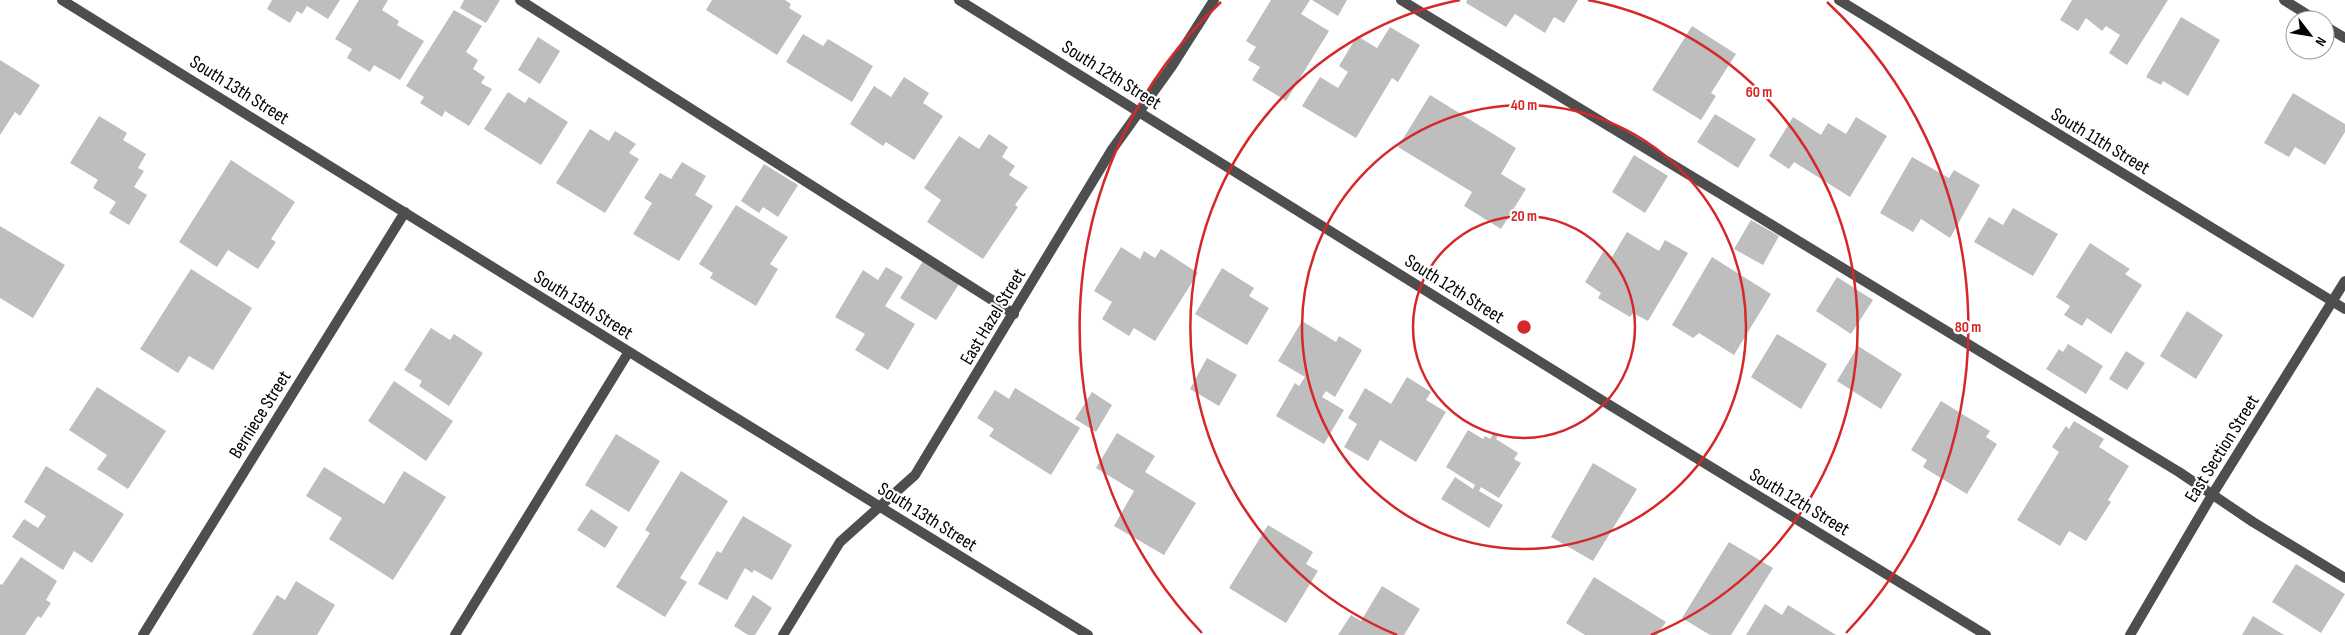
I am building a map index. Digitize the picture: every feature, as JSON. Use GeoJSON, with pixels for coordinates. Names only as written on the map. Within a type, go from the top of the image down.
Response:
{"type":"FeatureCollection","features":[{"type":"Feature","properties":{"kind":"street","name":"South 13th Street"},"geometry":{"type":"LineString","coordinates":[[62,0],[405,212],[628,353],[1088,635]]}},
{"type":"Feature","properties":{"kind":"street"},"geometry":{"type":"LineString","coordinates":[[520,0],[1014,314]]}},
{"type":"Feature","properties":{"kind":"street","name":"South 12th Street"},"geometry":{"type":"LineString","coordinates":[[959,0],[1603,401],[1986,635]]}},
{"type":"Feature","properties":{"kind":"street","name":"East Hazel Street"},"geometry":{"type":"LineString","coordinates":[[783,635],[840,542],[916,475],[1111,151],[1172,66],[1214,0]]}},
{"type":"Feature","properties":{"kind":"street"},"geometry":{"type":"LineString","coordinates":[[1401,0],[2179,472],[2253,522],[2345,578]]}},
{"type":"Feature","properties":{"kind":"street","name":"South 11th Street"},"geometry":{"type":"LineString","coordinates":[[1839,0],[2345,310]]}},
{"type":"Feature","properties":{"kind":"street"},"geometry":{"type":"LineString","coordinates":[[2284,0],[2300,10]]}},
{"type":"Feature","properties":{"kind":"street","name":"Berniece Street"},"geometry":{"type":"LineString","coordinates":[[143,635],[405,212]]}},
{"type":"Feature","properties":{"kind":"street","name":"East Section Street"},"geometry":{"type":"LineString","coordinates":[[2130,635],[2212,495],[2345,281]]}},
{"type":"Feature","properties":{"kind":"street"},"geometry":{"type":"LineString","coordinates":[[455,635],[628,353]]}},
{"type":"Feature","properties":{"kind":"building"},"geometry":{"type":"Polygon","coordinates":[[[272,0],[340,0],[328,19],[307,6],[302,14],[297,11],[290,23],[267,9],[272,0]]]}},
{"type":"Feature","properties":{"kind":"building"},"geometry":{"type":"Polygon","coordinates":[[[359,0],[388,0],[382,10],[399,21],[397,25],[424,41],[400,80],[374,65],[370,72],[347,58],[352,49],[335,39],[359,0]]]}},
{"type":"Feature","properties":{"kind":"building"},"geometry":{"type":"Polygon","coordinates":[[[464,0],[500,0],[486,23],[460,8],[464,0]]]}},
{"type":"Feature","properties":{"kind":"building"},"geometry":{"type":"Polygon","coordinates":[[[712,0],[785,0],[791,4],[789,8],[802,16],[777,55],[706,10],[712,0]]]}},
{"type":"Feature","properties":{"kind":"building"},"geometry":{"type":"Polygon","coordinates":[[[1271,0],[1310,0],[1301,14],[1329,31],[1286,101],[1252,80],[1260,67],[1248,60],[1256,47],[1246,41],[1271,0]]]}},
{"type":"Feature","properties":{"kind":"building"},"geometry":{"type":"Polygon","coordinates":[[[1312,0],[1347,0],[1338,16],[1312,0]]]}},
{"type":"Feature","properties":{"kind":"building"},"geometry":{"type":"Polygon","coordinates":[[[1467,0],[1578,0],[1564,23],[1554,17],[1545,33],[1515,14],[1506,27],[1466,3],[1467,0]]]}},
{"type":"Feature","properties":{"kind":"building"},"geometry":{"type":"Polygon","coordinates":[[[2072,0],[2168,0],[2127,65],[2109,53],[2120,35],[2106,26],[2102,31],[2086,18],[2078,31],[2060,20],[2072,0]]]}},
{"type":"Feature","properties":{"kind":"building"},"geometry":{"type":"Polygon","coordinates":[[[454,10],[482,26],[466,52],[478,60],[473,69],[485,77],[481,83],[492,89],[469,126],[445,111],[442,117],[420,103],[424,97],[406,86],[454,10]]]}},
{"type":"Feature","properties":{"kind":"building"},"geometry":{"type":"Polygon","coordinates":[[[2181,17],[2220,40],[2188,96],[2163,81],[2161,85],[2146,77],[2181,17]]]}},
{"type":"Feature","properties":{"kind":"building"},"geometry":{"type":"Polygon","coordinates":[[[1692,26],[1736,54],[1711,93],[1716,96],[1701,120],[1652,90],[1692,26]]]}},
{"type":"Feature","properties":{"kind":"building"},"geometry":{"type":"Polygon","coordinates":[[[1390,27],[1420,45],[1398,82],[1392,78],[1356,138],[1302,106],[1320,77],[1338,88],[1348,72],[1339,66],[1357,36],[1377,48],[1390,27]]]}},
{"type":"Feature","properties":{"kind":"building"},"geometry":{"type":"Polygon","coordinates":[[[803,34],[823,46],[828,39],[873,66],[852,102],[786,62],[803,34]]]}},
{"type":"Feature","properties":{"kind":"building"},"geometry":{"type":"Polygon","coordinates":[[[538,37],[560,51],[540,84],[518,70],[538,37]]]}},
{"type":"Feature","properties":{"kind":"building"},"geometry":{"type":"Polygon","coordinates":[[[0,60],[40,85],[20,116],[15,112],[0,135],[0,60]]]}},
{"type":"Feature","properties":{"kind":"building"},"geometry":{"type":"Polygon","coordinates":[[[904,77],[929,93],[923,103],[943,116],[914,160],[886,142],[883,146],[850,124],[874,86],[891,97],[904,77]]]}},
{"type":"Feature","properties":{"kind":"building"},"geometry":{"type":"Polygon","coordinates":[[[508,92],[525,103],[529,97],[568,122],[541,165],[484,129],[508,92]]]}},
{"type":"Feature","properties":{"kind":"building"},"geometry":{"type":"Polygon","coordinates":[[[2293,93],[2345,124],[2345,132],[2325,165],[2295,147],[2289,157],[2264,143],[2293,93]]]}},
{"type":"Feature","properties":{"kind":"building"},"geometry":{"type":"Polygon","coordinates":[[[1430,95],[1516,148],[1501,174],[1526,189],[1501,229],[1464,206],[1472,192],[1398,147],[1430,95]]]}},
{"type":"Feature","properties":{"kind":"building"},"geometry":{"type":"Polygon","coordinates":[[[1715,114],[1756,139],[1738,168],[1697,142],[1715,114]]]}},
{"type":"Feature","properties":{"kind":"building"},"geometry":{"type":"Polygon","coordinates":[[[99,116],[127,133],[123,140],[146,154],[138,168],[144,171],[134,187],[147,195],[129,225],[109,213],[116,202],[93,188],[98,180],[70,163],[99,116]]]}},
{"type":"Feature","properties":{"kind":"building"},"geometry":{"type":"Polygon","coordinates":[[[1793,117],[1821,135],[1828,123],[1846,134],[1856,117],[1887,136],[1850,197],[1794,162],[1789,169],[1769,156],[1793,117]]]}},
{"type":"Feature","properties":{"kind":"building"},"geometry":{"type":"Polygon","coordinates":[[[590,129],[609,141],[615,131],[636,144],[629,153],[639,159],[605,213],[556,183],[590,129]]]}},
{"type":"Feature","properties":{"kind":"building"},"geometry":{"type":"Polygon","coordinates":[[[989,134],[1008,147],[1002,157],[1015,166],[1009,175],[1028,187],[1015,205],[1018,207],[983,259],[927,222],[941,200],[924,188],[959,136],[979,149],[989,134]]]}},
{"type":"Feature","properties":{"kind":"building"},"geometry":{"type":"Polygon","coordinates":[[[1634,155],[1668,176],[1645,213],[1612,192],[1634,155]]]}},
{"type":"Feature","properties":{"kind":"building"},"geometry":{"type":"Polygon","coordinates":[[[1912,157],[1949,178],[1954,170],[1980,185],[1950,238],[1921,219],[1913,232],[1880,213],[1912,157]]]}},
{"type":"Feature","properties":{"kind":"building"},"geometry":{"type":"Polygon","coordinates":[[[231,160],[295,202],[271,239],[276,242],[258,269],[228,250],[217,267],[179,242],[231,160]]]}},
{"type":"Feature","properties":{"kind":"building"},"geometry":{"type":"Polygon","coordinates":[[[682,162],[706,176],[695,195],[713,206],[679,261],[633,234],[652,203],[644,198],[660,173],[671,179],[682,162]]]}},
{"type":"Feature","properties":{"kind":"building"},"geometry":{"type":"Polygon","coordinates":[[[764,164],[798,185],[778,217],[763,207],[759,213],[741,201],[764,164]]]}},
{"type":"Feature","properties":{"kind":"building"},"geometry":{"type":"Polygon","coordinates":[[[736,205],[788,237],[770,264],[778,269],[756,306],[710,278],[713,273],[699,264],[736,205]]]}},
{"type":"Feature","properties":{"kind":"building"},"geometry":{"type":"Polygon","coordinates":[[[2013,208],[2058,234],[2033,276],[1974,242],[1989,217],[2003,225],[2013,208]]]}},
{"type":"Feature","properties":{"kind":"building"},"geometry":{"type":"Polygon","coordinates":[[[1751,220],[1779,236],[1763,265],[1734,249],[1751,220]]]}},
{"type":"Feature","properties":{"kind":"building"},"geometry":{"type":"Polygon","coordinates":[[[0,226],[65,265],[33,318],[0,298],[0,226]]]}},
{"type":"Feature","properties":{"kind":"building"},"geometry":{"type":"Polygon","coordinates":[[[1627,232],[1659,251],[1665,240],[1688,253],[1648,321],[1633,313],[1630,317],[1598,298],[1601,293],[1585,282],[1603,252],[1612,257],[1627,232]]]}},
{"type":"Feature","properties":{"kind":"building"},"geometry":{"type":"Polygon","coordinates":[[[2090,243],[2130,269],[2125,274],[2142,285],[2111,334],[2087,318],[2082,326],[2064,315],[2070,306],[2056,297],[2090,243]]]}},
{"type":"Feature","properties":{"kind":"building"},"geometry":{"type":"Polygon","coordinates":[[[1121,247],[1140,259],[1144,251],[1155,258],[1161,249],[1198,273],[1155,341],[1134,328],[1129,336],[1102,319],[1112,302],[1094,291],[1121,247]]]}},
{"type":"Feature","properties":{"kind":"building"},"geometry":{"type":"Polygon","coordinates":[[[1712,257],[1771,294],[1734,355],[1699,333],[1693,338],[1672,325],[1712,257]]]}},
{"type":"Feature","properties":{"kind":"building"},"geometry":{"type":"Polygon","coordinates":[[[923,261],[959,284],[936,320],[900,298],[923,261]]]}},
{"type":"Feature","properties":{"kind":"building"},"geometry":{"type":"Polygon","coordinates":[[[886,267],[903,277],[885,306],[915,324],[888,370],[855,350],[865,334],[835,317],[863,270],[878,280],[886,267]]]}},
{"type":"Feature","properties":{"kind":"building"},"geometry":{"type":"Polygon","coordinates":[[[1222,268],[1254,288],[1249,296],[1269,308],[1247,345],[1195,314],[1222,268]]]}},
{"type":"Feature","properties":{"kind":"building"},"geometry":{"type":"Polygon","coordinates":[[[191,269],[252,308],[213,370],[189,356],[178,373],[140,349],[191,269]]]}},
{"type":"Feature","properties":{"kind":"building"},"geometry":{"type":"Polygon","coordinates":[[[1837,277],[1873,300],[1851,334],[1816,311],[1837,277]]]}},
{"type":"Feature","properties":{"kind":"building"},"geometry":{"type":"Polygon","coordinates":[[[2187,311],[2223,335],[2196,379],[2160,356],[2187,311]]]}},
{"type":"Feature","properties":{"kind":"building"},"geometry":{"type":"Polygon","coordinates":[[[1302,321],[1336,342],[1339,336],[1362,350],[1335,397],[1326,391],[1322,397],[1344,410],[1324,444],[1276,416],[1295,383],[1299,386],[1305,377],[1278,361],[1302,321]]]}},
{"type":"Feature","properties":{"kind":"building"},"geometry":{"type":"Polygon","coordinates":[[[431,328],[450,340],[454,334],[483,353],[449,406],[419,386],[422,381],[404,370],[431,328]]]}},
{"type":"Feature","properties":{"kind":"building"},"geometry":{"type":"Polygon","coordinates":[[[1777,334],[1827,364],[1801,409],[1751,377],[1777,334]]]}},
{"type":"Feature","properties":{"kind":"building"},"geometry":{"type":"Polygon","coordinates":[[[2068,344],[2103,366],[2086,394],[2046,369],[2059,349],[2063,352],[2068,344]]]}},
{"type":"Feature","properties":{"kind":"building"},"geometry":{"type":"Polygon","coordinates":[[[1858,346],[1902,374],[1881,409],[1837,381],[1858,346]]]}},
{"type":"Feature","properties":{"kind":"building"},"geometry":{"type":"Polygon","coordinates":[[[2126,351],[2145,363],[2127,390],[2109,379],[2126,351]]]}},
{"type":"Feature","properties":{"kind":"building"},"geometry":{"type":"Polygon","coordinates":[[[1207,358],[1237,375],[1219,406],[1190,389],[1207,358]]]}},
{"type":"Feature","properties":{"kind":"building"},"geometry":{"type":"Polygon","coordinates":[[[1407,377],[1431,392],[1426,400],[1446,412],[1416,462],[1380,440],[1368,461],[1344,447],[1357,424],[1348,418],[1365,388],[1391,404],[1407,377]]]}},
{"type":"Feature","properties":{"kind":"building"},"geometry":{"type":"Polygon","coordinates":[[[394,381],[453,421],[426,461],[368,421],[394,381]]]}},
{"type":"Feature","properties":{"kind":"building"},"geometry":{"type":"Polygon","coordinates":[[[97,387],[166,431],[128,489],[97,469],[107,455],[69,430],[97,387]]]}},
{"type":"Feature","properties":{"kind":"building"},"geometry":{"type":"Polygon","coordinates":[[[1015,388],[1080,428],[1051,475],[989,436],[994,429],[977,418],[995,390],[1009,399],[1015,388]]]}},
{"type":"Feature","properties":{"kind":"building"},"geometry":{"type":"Polygon","coordinates":[[[1092,392],[1112,405],[1096,432],[1075,419],[1092,392]]]}},
{"type":"Feature","properties":{"kind":"building"},"geometry":{"type":"Polygon","coordinates":[[[1941,401],[1990,431],[1986,437],[1997,444],[1967,494],[1923,467],[1927,460],[1911,450],[1941,401]]]}},
{"type":"Feature","properties":{"kind":"building"},"geometry":{"type":"Polygon","coordinates":[[[2074,421],[2104,439],[2099,447],[2129,466],[2108,500],[2111,502],[2086,541],[2069,531],[2060,546],[2017,520],[2059,452],[2052,447],[2066,426],[2069,429],[2074,421]]]}},
{"type":"Feature","properties":{"kind":"building"},"geometry":{"type":"Polygon","coordinates":[[[1468,430],[1483,439],[1485,436],[1490,439],[1494,433],[1498,435],[1496,439],[1518,453],[1514,459],[1521,463],[1499,498],[1481,487],[1479,491],[1503,505],[1489,528],[1441,499],[1455,477],[1473,489],[1475,485],[1446,467],[1468,430]]]}},
{"type":"Feature","properties":{"kind":"building"},"geometry":{"type":"Polygon","coordinates":[[[1117,433],[1155,456],[1145,472],[1196,503],[1164,555],[1114,526],[1134,491],[1096,468],[1117,433]]]}},
{"type":"Feature","properties":{"kind":"building"},"geometry":{"type":"Polygon","coordinates":[[[616,434],[660,461],[629,512],[585,485],[616,434]]]}},
{"type":"Feature","properties":{"kind":"building"},"geometry":{"type":"Polygon","coordinates":[[[1593,463],[1637,489],[1593,561],[1551,537],[1593,463]]]}},
{"type":"Feature","properties":{"kind":"building"},"geometry":{"type":"Polygon","coordinates":[[[46,466],[124,514],[92,563],[74,551],[63,570],[12,537],[24,519],[38,528],[46,516],[24,502],[46,466]]]}},
{"type":"Feature","properties":{"kind":"building"},"geometry":{"type":"Polygon","coordinates":[[[324,467],[384,504],[404,471],[446,497],[393,580],[329,539],[342,518],[306,496],[324,467]]]}},
{"type":"Feature","properties":{"kind":"building"},"geometry":{"type":"Polygon","coordinates":[[[681,471],[728,501],[680,578],[687,582],[665,617],[616,587],[650,533],[645,530],[681,471]]]}},
{"type":"Feature","properties":{"kind":"building"},"geometry":{"type":"Polygon","coordinates":[[[591,509],[618,527],[605,548],[577,530],[591,509]]]}},
{"type":"Feature","properties":{"kind":"building"},"geometry":{"type":"Polygon","coordinates":[[[743,516],[792,545],[772,580],[754,570],[752,573],[745,568],[727,600],[698,584],[717,551],[721,553],[743,516]]]}},
{"type":"Feature","properties":{"kind":"building"},"geometry":{"type":"Polygon","coordinates":[[[1268,525],[1313,552],[1306,564],[1318,571],[1286,623],[1229,588],[1268,525]]]}},
{"type":"Feature","properties":{"kind":"building"},"geometry":{"type":"Polygon","coordinates":[[[1729,542],[1773,568],[1731,635],[1710,635],[1682,618],[1729,542]]]}},
{"type":"Feature","properties":{"kind":"building"},"geometry":{"type":"Polygon","coordinates":[[[21,557],[57,581],[46,600],[51,603],[41,618],[38,616],[25,635],[0,635],[0,584],[2,585],[21,557]]]}},
{"type":"Feature","properties":{"kind":"building"},"geometry":{"type":"Polygon","coordinates":[[[2296,564],[2345,594],[2321,633],[2272,602],[2296,564]]]}},
{"type":"Feature","properties":{"kind":"building"},"geometry":{"type":"Polygon","coordinates":[[[1594,577],[1666,622],[1657,635],[1585,635],[1566,623],[1594,577]]]}},
{"type":"Feature","properties":{"kind":"building"},"geometry":{"type":"Polygon","coordinates":[[[296,581],[335,605],[317,635],[252,635],[277,595],[285,600],[296,581]]]}},
{"type":"Feature","properties":{"kind":"building"},"geometry":{"type":"Polygon","coordinates":[[[1382,586],[1420,609],[1404,635],[1338,635],[1351,615],[1361,621],[1382,586]]]}},
{"type":"Feature","properties":{"kind":"building"},"geometry":{"type":"Polygon","coordinates":[[[753,595],[772,608],[755,635],[748,635],[734,626],[753,595]]]}},
{"type":"Feature","properties":{"kind":"building"},"geometry":{"type":"Polygon","coordinates":[[[1765,604],[1782,615],[1788,605],[1836,635],[1746,635],[1765,604]]]}},
{"type":"Feature","properties":{"kind":"building"},"geometry":{"type":"Polygon","coordinates":[[[2253,616],[2284,635],[2242,635],[2253,616]]]}}]}
